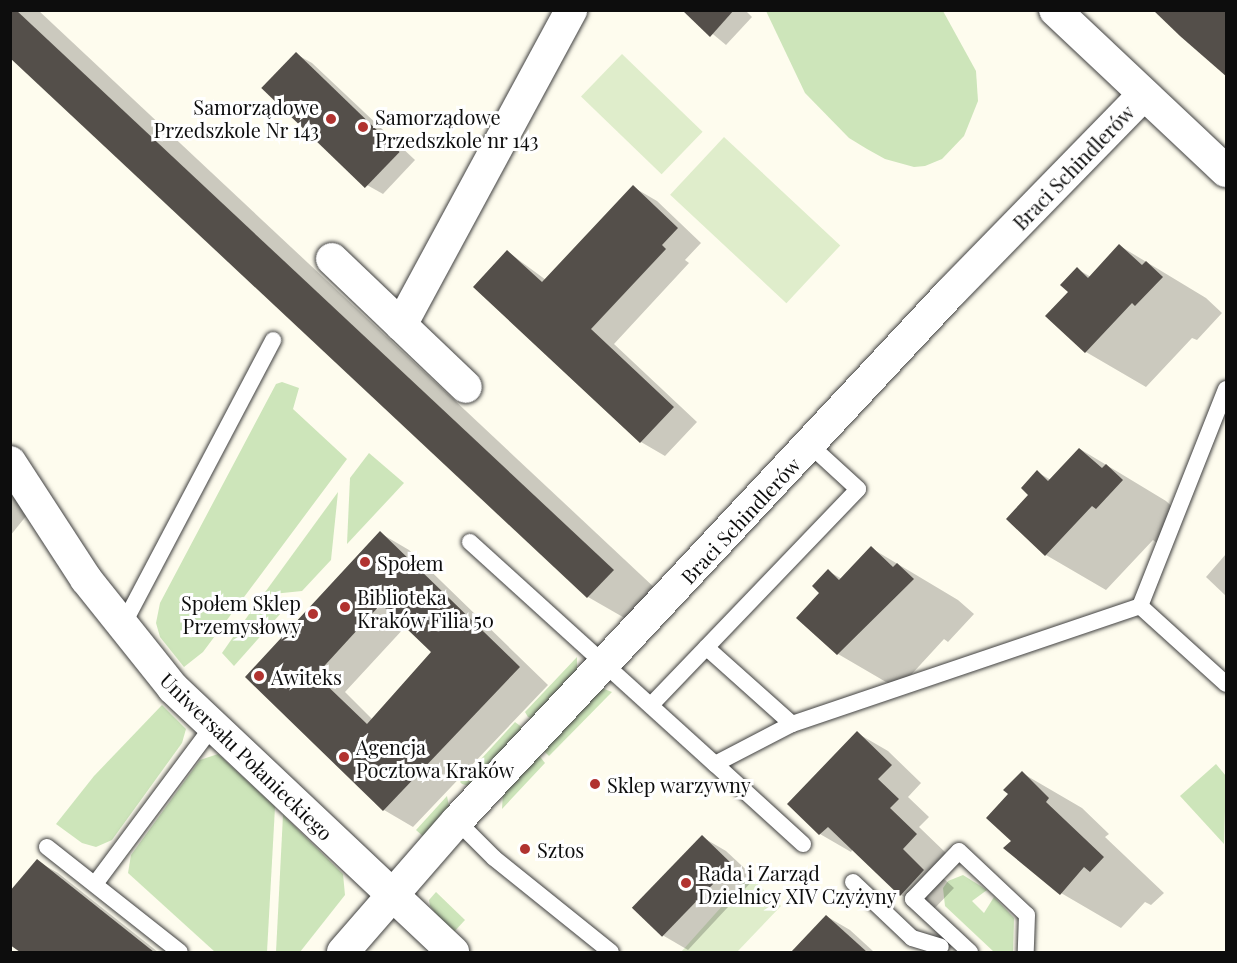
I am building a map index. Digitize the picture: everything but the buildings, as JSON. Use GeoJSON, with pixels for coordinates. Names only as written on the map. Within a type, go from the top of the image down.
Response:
{"type":"FeatureCollection","features":[{"type":"Feature","properties":{"kind":"street"},"geometry":{"type":"LineString","coordinates":[[401,325],[571,10]]}},
{"type":"Feature","properties":{"kind":"street"},"geometry":{"type":"LineString","coordinates":[[1055,10],[1227,171]]}},
{"type":"Feature","properties":{"kind":"street","name":"Braci Schindlerów"},"geometry":{"type":"LineString","coordinates":[[343,952],[457,821],[1143,94]]}},
{"type":"Feature","properties":{"kind":"street"},"geometry":{"type":"LineString","coordinates":[[332,259],[466,387]]}},
{"type":"Feature","properties":{"kind":"street","name":"Uniwersału Połanieckiego"},"geometry":{"type":"LineString","coordinates":[[10,462],[86,579],[157,670],[212,727],[453,952]]}},
{"type":"Feature","properties":{"kind":"lane"},"geometry":{"type":"LineString","coordinates":[[123,625],[273,340]]}},
{"type":"Feature","properties":{"kind":"lane"},"geometry":{"type":"LineString","coordinates":[[715,764],[792,724],[1140,606],[1227,389]]}},
{"type":"Feature","properties":{"kind":"lane"},"geometry":{"type":"LineString","coordinates":[[651,705],[858,489],[810,445]]}},
{"type":"Feature","properties":{"kind":"lane"},"geometry":{"type":"LineString","coordinates":[[470,542],[803,844]]}},
{"type":"Feature","properties":{"kind":"lane"},"geometry":{"type":"LineString","coordinates":[[1140,606],[1227,684]]}},
{"type":"Feature","properties":{"kind":"lane"},"geometry":{"type":"LineString","coordinates":[[706,647],[792,724]]}},
{"type":"Feature","properties":{"kind":"lane"},"geometry":{"type":"LineString","coordinates":[[95,884],[212,727]]}},
{"type":"Feature","properties":{"kind":"lane"},"geometry":{"type":"LineString","coordinates":[[457,821],[494,858],[611,952]]}},
{"type":"Feature","properties":{"kind":"lane"},"geometry":{"type":"LineString","coordinates":[[46,847],[180,952]]}},
{"type":"Feature","properties":{"kind":"lane"},"geometry":{"type":"LineString","coordinates":[[943,945],[913,899],[959,850],[1027,915],[1026,952]]}},
{"type":"Feature","properties":{"kind":"lane"},"geometry":{"type":"LineString","coordinates":[[853,882],[912,938],[970,952]]}},
{"type":"Feature","properties":{"kind":"green space"},"geometry":{"type":"Polygon","coordinates":[[[766,11],[943,11],[976,71],[978,101],[964,136],[942,159],[925,166],[914,167],[885,159],[849,138],[805,93],[766,11]]]}},
{"type":"Feature","properties":{"kind":"green space"},"geometry":{"type":"Polygon","coordinates":[[[622,54],[703,132],[662,174],[581,96],[622,54]]]}},
{"type":"Feature","properties":{"kind":"green space"},"geometry":{"type":"Polygon","coordinates":[[[724,137],[840,245],[786,303],[670,195],[724,137]]]}},
{"type":"Feature","properties":{"kind":"green space"},"geometry":{"type":"Polygon","coordinates":[[[282,382],[299,388],[293,409],[347,459],[203,652],[184,667],[160,637],[156,623],[160,603],[276,384],[282,382]]]}},
{"type":"Feature","properties":{"kind":"green space"},"geometry":{"type":"Polygon","coordinates":[[[369,453],[404,483],[347,544],[350,478],[369,453]]]}},
{"type":"Feature","properties":{"kind":"green space"},"geometry":{"type":"Polygon","coordinates":[[[338,492],[331,560],[302,591],[263,595],[338,492]]]}},
{"type":"Feature","properties":{"kind":"green space"},"geometry":{"type":"Polygon","coordinates":[[[289,604],[234,666],[222,653],[254,607],[289,604]]]}},
{"type":"Feature","properties":{"kind":"green space"},"geometry":{"type":"Polygon","coordinates":[[[577,657],[577,671],[533,719],[528,717],[525,712],[577,657]]]}},
{"type":"Feature","properties":{"kind":"green space"},"geometry":{"type":"Polygon","coordinates":[[[599,687],[612,692],[549,756],[542,749],[599,687]]]}},
{"type":"Feature","properties":{"kind":"green space"},"geometry":{"type":"Polygon","coordinates":[[[162,705],[186,729],[182,743],[112,840],[96,847],[82,843],[56,824],[94,776],[162,705]]]}},
{"type":"Feature","properties":{"kind":"green space"},"geometry":{"type":"Polygon","coordinates":[[[515,722],[523,728],[469,786],[462,784],[460,782],[515,722]]]}},
{"type":"Feature","properties":{"kind":"green space"},"geometry":{"type":"Polygon","coordinates":[[[537,753],[545,763],[502,809],[503,793],[537,753]]]}},
{"type":"Feature","properties":{"kind":"green space"},"geometry":{"type":"Polygon","coordinates":[[[218,754],[275,807],[267,952],[215,952],[128,873],[131,855],[200,760],[218,754]]]}},
{"type":"Feature","properties":{"kind":"green space"},"geometry":{"type":"Polygon","coordinates":[[[1216,764],[1226,776],[1224,844],[1180,796],[1216,764]]]}},
{"type":"Feature","properties":{"kind":"green space"},"geometry":{"type":"Polygon","coordinates":[[[447,796],[450,811],[425,838],[416,830],[447,796]]]}},
{"type":"Feature","properties":{"kind":"green space"},"geometry":{"type":"Polygon","coordinates":[[[283,815],[343,874],[345,895],[300,952],[276,952],[283,815]]]}},
{"type":"Feature","properties":{"kind":"green space"},"geometry":{"type":"Polygon","coordinates":[[[963,875],[987,890],[972,901],[984,913],[994,897],[1014,918],[1013,952],[994,952],[945,906],[943,888],[948,881],[963,875]]]}},
{"type":"Feature","properties":{"kind":"green space"},"geometry":{"type":"Polygon","coordinates":[[[749,876],[781,906],[737,952],[681,952],[749,876]]]}},
{"type":"Feature","properties":{"kind":"green space"},"geometry":{"type":"Polygon","coordinates":[[[436,892],[465,920],[452,934],[430,906],[429,900],[436,892]]]}},
{"type":"Feature","properties":{"kind":"place","name":"Samorządowe Przedszkole Nr 143"},"geometry":{"type":"Point","coordinates":[331,119]}},
{"type":"Feature","properties":{"kind":"place","name":"Samorządowe Przedszkole nr 143"},"geometry":{"type":"Point","coordinates":[363,127]}},
{"type":"Feature","properties":{"kind":"place","name":"Społem"},"geometry":{"type":"Point","coordinates":[365,562]}},
{"type":"Feature","properties":{"kind":"place","name":"Biblioteka Kraków Filia 50"},"geometry":{"type":"Point","coordinates":[345,607]}},
{"type":"Feature","properties":{"kind":"place","name":"Społem Sklep Przemysłowy"},"geometry":{"type":"Point","coordinates":[313,614]}},
{"type":"Feature","properties":{"kind":"place","name":"Awiteks"},"geometry":{"type":"Point","coordinates":[259,676]}},
{"type":"Feature","properties":{"kind":"place","name":"Agencja Pocztowa Kraków"},"geometry":{"type":"Point","coordinates":[344,757]}},
{"type":"Feature","properties":{"kind":"place","name":"Sklep warzywny"},"geometry":{"type":"Point","coordinates":[595,784]}},
{"type":"Feature","properties":{"kind":"place","name":"Sztos"},"geometry":{"type":"Point","coordinates":[525,849]}},
{"type":"Feature","properties":{"kind":"place","name":"Rada i Zarząd Dzielnicy XIV Czyżyny"},"geometry":{"type":"Point","coordinates":[686,883]}}]}
